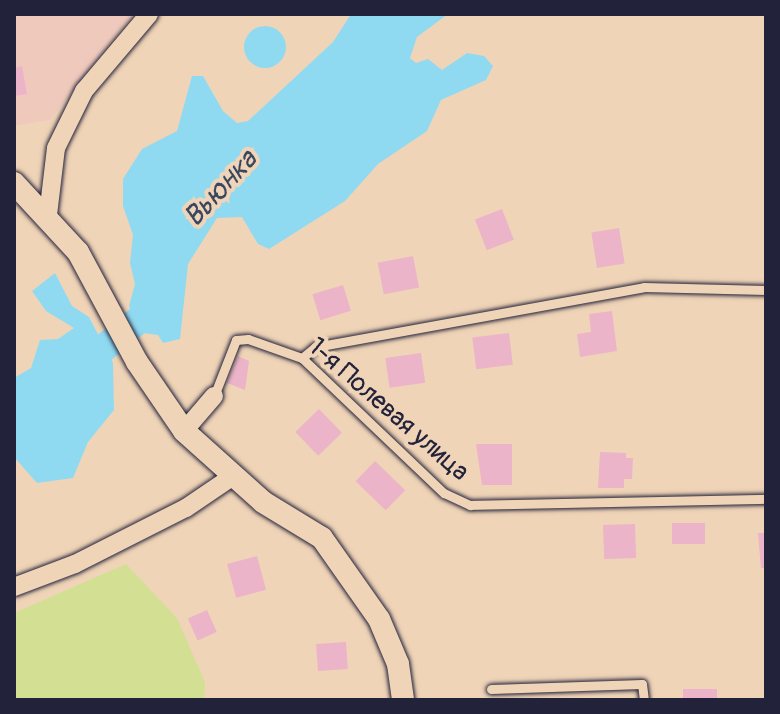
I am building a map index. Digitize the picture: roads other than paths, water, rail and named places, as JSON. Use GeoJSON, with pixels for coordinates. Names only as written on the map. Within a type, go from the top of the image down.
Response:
{"type":"FeatureCollection","features":[{"type":"Feature","properties":{"kind":"street"},"geometry":{"type":"LineString","coordinates":[[48,215],[56,148],[84,91],[149,14]]}},
{"type":"Feature","properties":{"kind":"street"},"geometry":{"type":"LineString","coordinates":[[14,183],[48,215],[100,289],[137,362],[184,431],[233,476],[322,538],[379,619],[398,664],[403,700]]}},
{"type":"Feature","properties":{"kind":"street"},"geometry":{"type":"LineString","coordinates":[[184,431],[214,396]]}},
{"type":"Feature","properties":{"kind":"street"},"geometry":{"type":"LineString","coordinates":[[14,587],[75,564],[186,508],[233,476]]}},
{"type":"Feature","properties":{"kind":"lane"},"geometry":{"type":"LineString","coordinates":[[302,358],[315,347],[644,287],[766,290]]}},
{"type":"Feature","properties":{"kind":"lane","name":"1-я Полевая улица"},"geometry":{"type":"LineString","coordinates":[[214,396],[236,340],[248,339],[302,358],[444,493],[470,505],[766,499]]}},
{"type":"Feature","properties":{"kind":"lane"},"geometry":{"type":"LineString","coordinates":[[491,689],[642,684],[644,700]]}},
{"type":"Feature","properties":{"kind":"water"},"geometry":{"type":"Polygon","coordinates":[[[351,14],[448,14],[417,37],[410,58],[416,63],[428,59],[442,70],[467,53],[484,56],[493,66],[486,80],[441,100],[427,131],[378,164],[345,201],[269,249],[258,244],[242,217],[217,218],[188,264],[180,339],[163,343],[158,335],[143,333],[129,306],[135,284],[130,263],[133,235],[123,206],[123,179],[142,149],[177,131],[192,76],[203,76],[223,111],[237,123],[248,121],[333,42],[351,14]]]}},
{"type":"Feature","properties":{"kind":"water"},"geometry":{"type":"Polygon","coordinates":[[[265,26],[280,32],[286,47],[280,62],[265,68],[250,62],[244,47],[250,32],[265,26]]]}},
{"type":"Feature","properties":{"kind":"water"},"geometry":{"type":"Polygon","coordinates":[[[55,273],[72,306],[89,317],[113,363],[114,410],[88,442],[73,478],[37,483],[14,457],[14,378],[31,368],[40,340],[58,339],[74,328],[46,311],[32,291],[55,273]]]}},
{"type":"Feature","properties":{"kind":"waterway","name":"Вьюнка"},"geometry":{"type":"LineString","coordinates":[[14,409],[54,388],[151,310],[157,292]]}}]}
